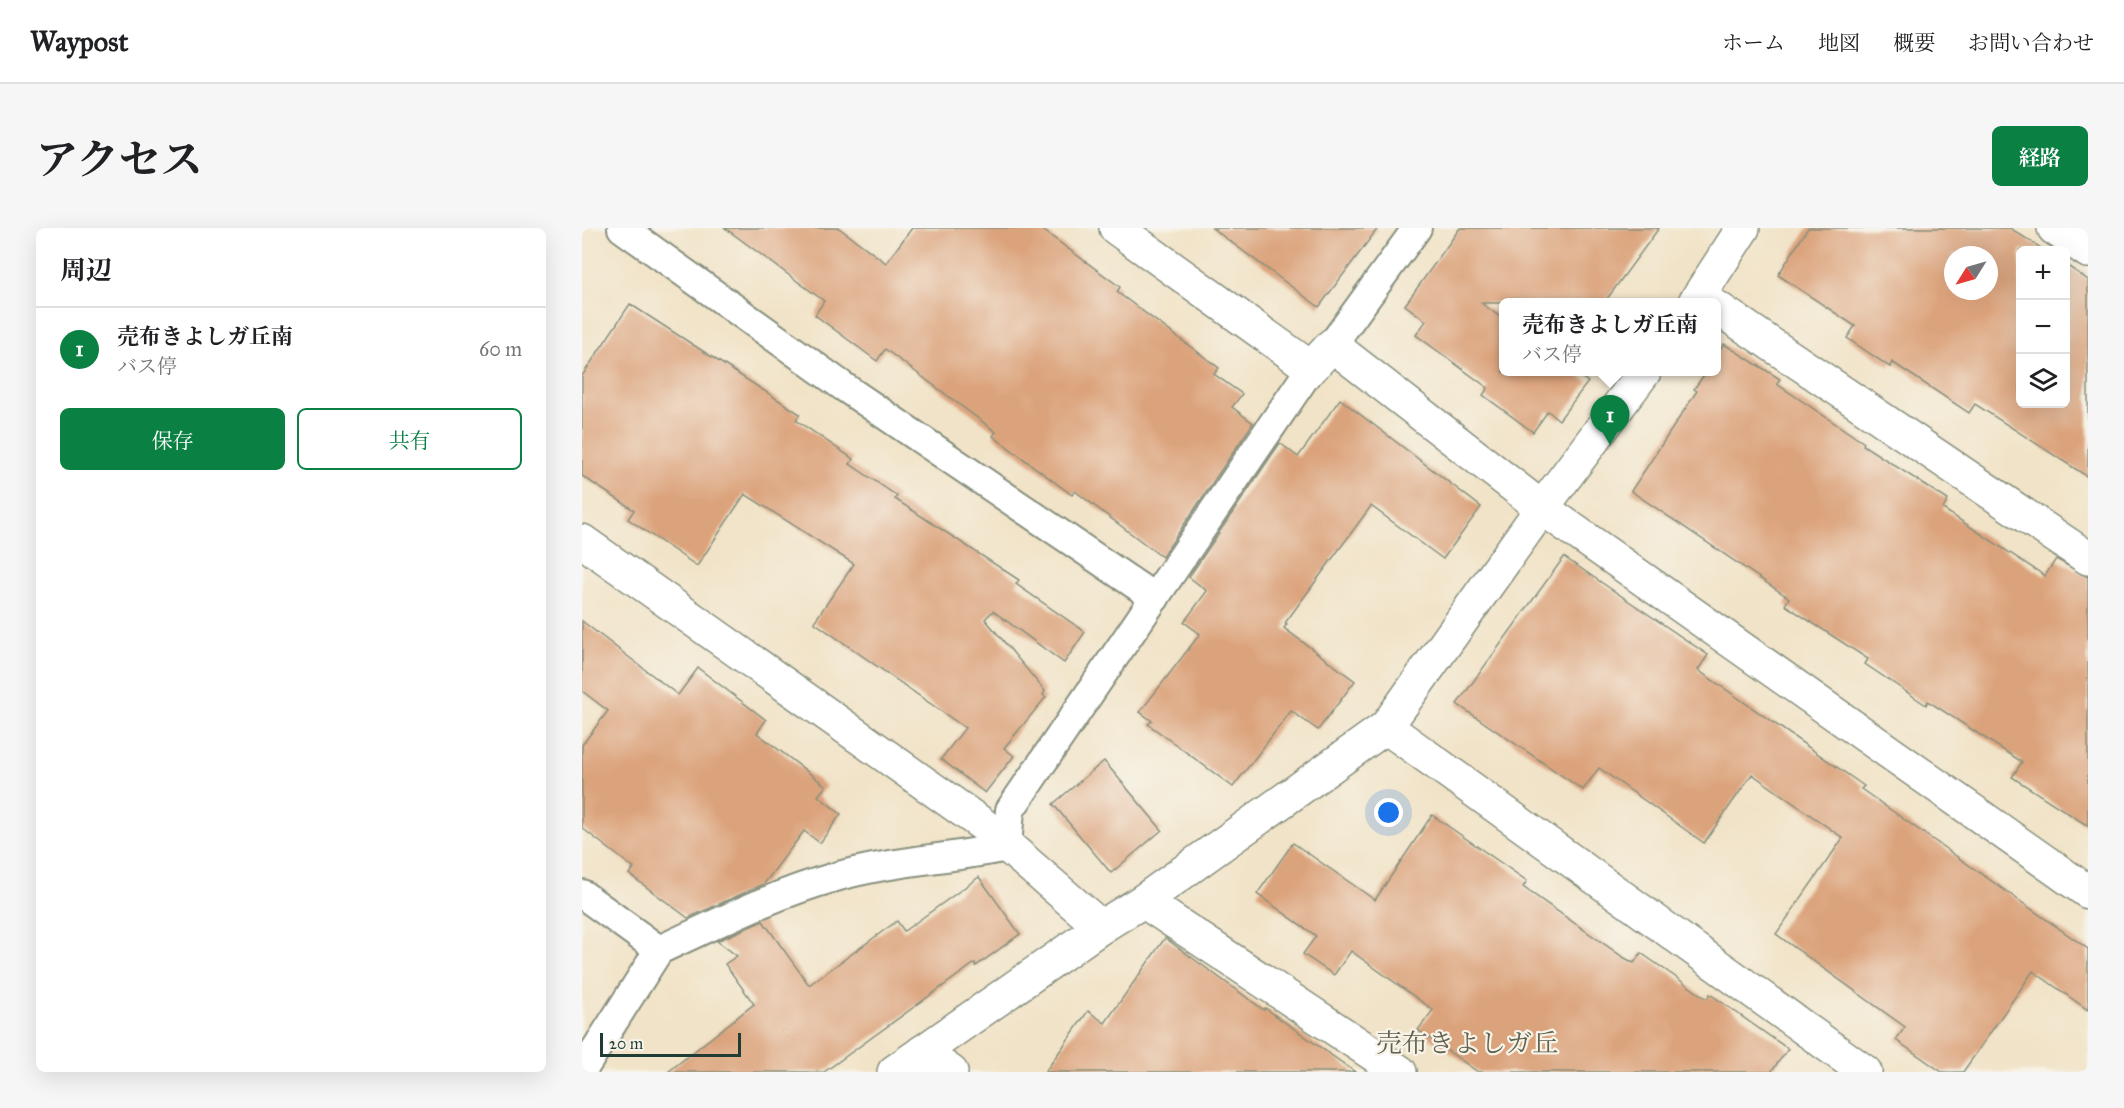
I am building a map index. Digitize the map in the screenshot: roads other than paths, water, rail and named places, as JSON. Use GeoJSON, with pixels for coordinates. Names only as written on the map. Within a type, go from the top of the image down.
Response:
{"type":"FeatureCollection","features":[{"type":"Feature","properties":{"kind":"street"},"geometry":{"type":"LineString","coordinates":[[1116,228],[1321,357],[1542,508],[2088,892]]}},
{"type":"Feature","properties":{"kind":"street"},"geometry":{"type":"LineString","coordinates":[[1707,298],[1743,228]]}},
{"type":"Feature","properties":{"kind":"street"},"geometry":{"type":"LineString","coordinates":[[2055,228],[2088,251]]}},
{"type":"Feature","properties":{"kind":"street"},"geometry":{"type":"LineString","coordinates":[[1721,313],[2088,558]]}},
{"type":"Feature","properties":{"kind":"street"},"geometry":{"type":"LineString","coordinates":[[894,1072],[1101,927],[1143,901],[1386,727],[1542,508],[1641,376]]}},
{"type":"Feature","properties":{"kind":"street"},"geometry":{"type":"LineString","coordinates":[[582,541],[982,824],[1101,927]]}},
{"type":"Feature","properties":{"kind":"street"},"geometry":{"type":"LineString","coordinates":[[1386,727],[1865,1072]]}},
{"type":"Feature","properties":{"kind":"street"},"geometry":{"type":"LineString","coordinates":[[1143,901],[1400,1072]]}},
{"type":"Feature","properties":{"kind":"street"},"geometry":{"type":"LineString","coordinates":[[922,1052],[951,1072]]}},
{"type":"Feature","properties":{"kind":"lane"},"geometry":{"type":"LineString","coordinates":[[622,228],[844,387],[1155,598]]}},
{"type":"Feature","properties":{"kind":"lane"},"geometry":{"type":"LineString","coordinates":[[582,1071],[659,950],[773,898],[832,878],[888,865],[1007,848],[1010,810],[1321,357],[1417,228]]}},
{"type":"Feature","properties":{"kind":"lane"},"geometry":{"type":"LineString","coordinates":[[582,894],[659,950]]}},
{"type":"Feature","properties":{"kind":"place","name":"売布きよしガ丘南"},"geometry":{"type":"Point","coordinates":[1610,445]}},
{"type":"Feature","properties":{"kind":"district","name":"売布きよしガ丘"},"geometry":{"type":"Point","coordinates":[1467,1043]}}]}
